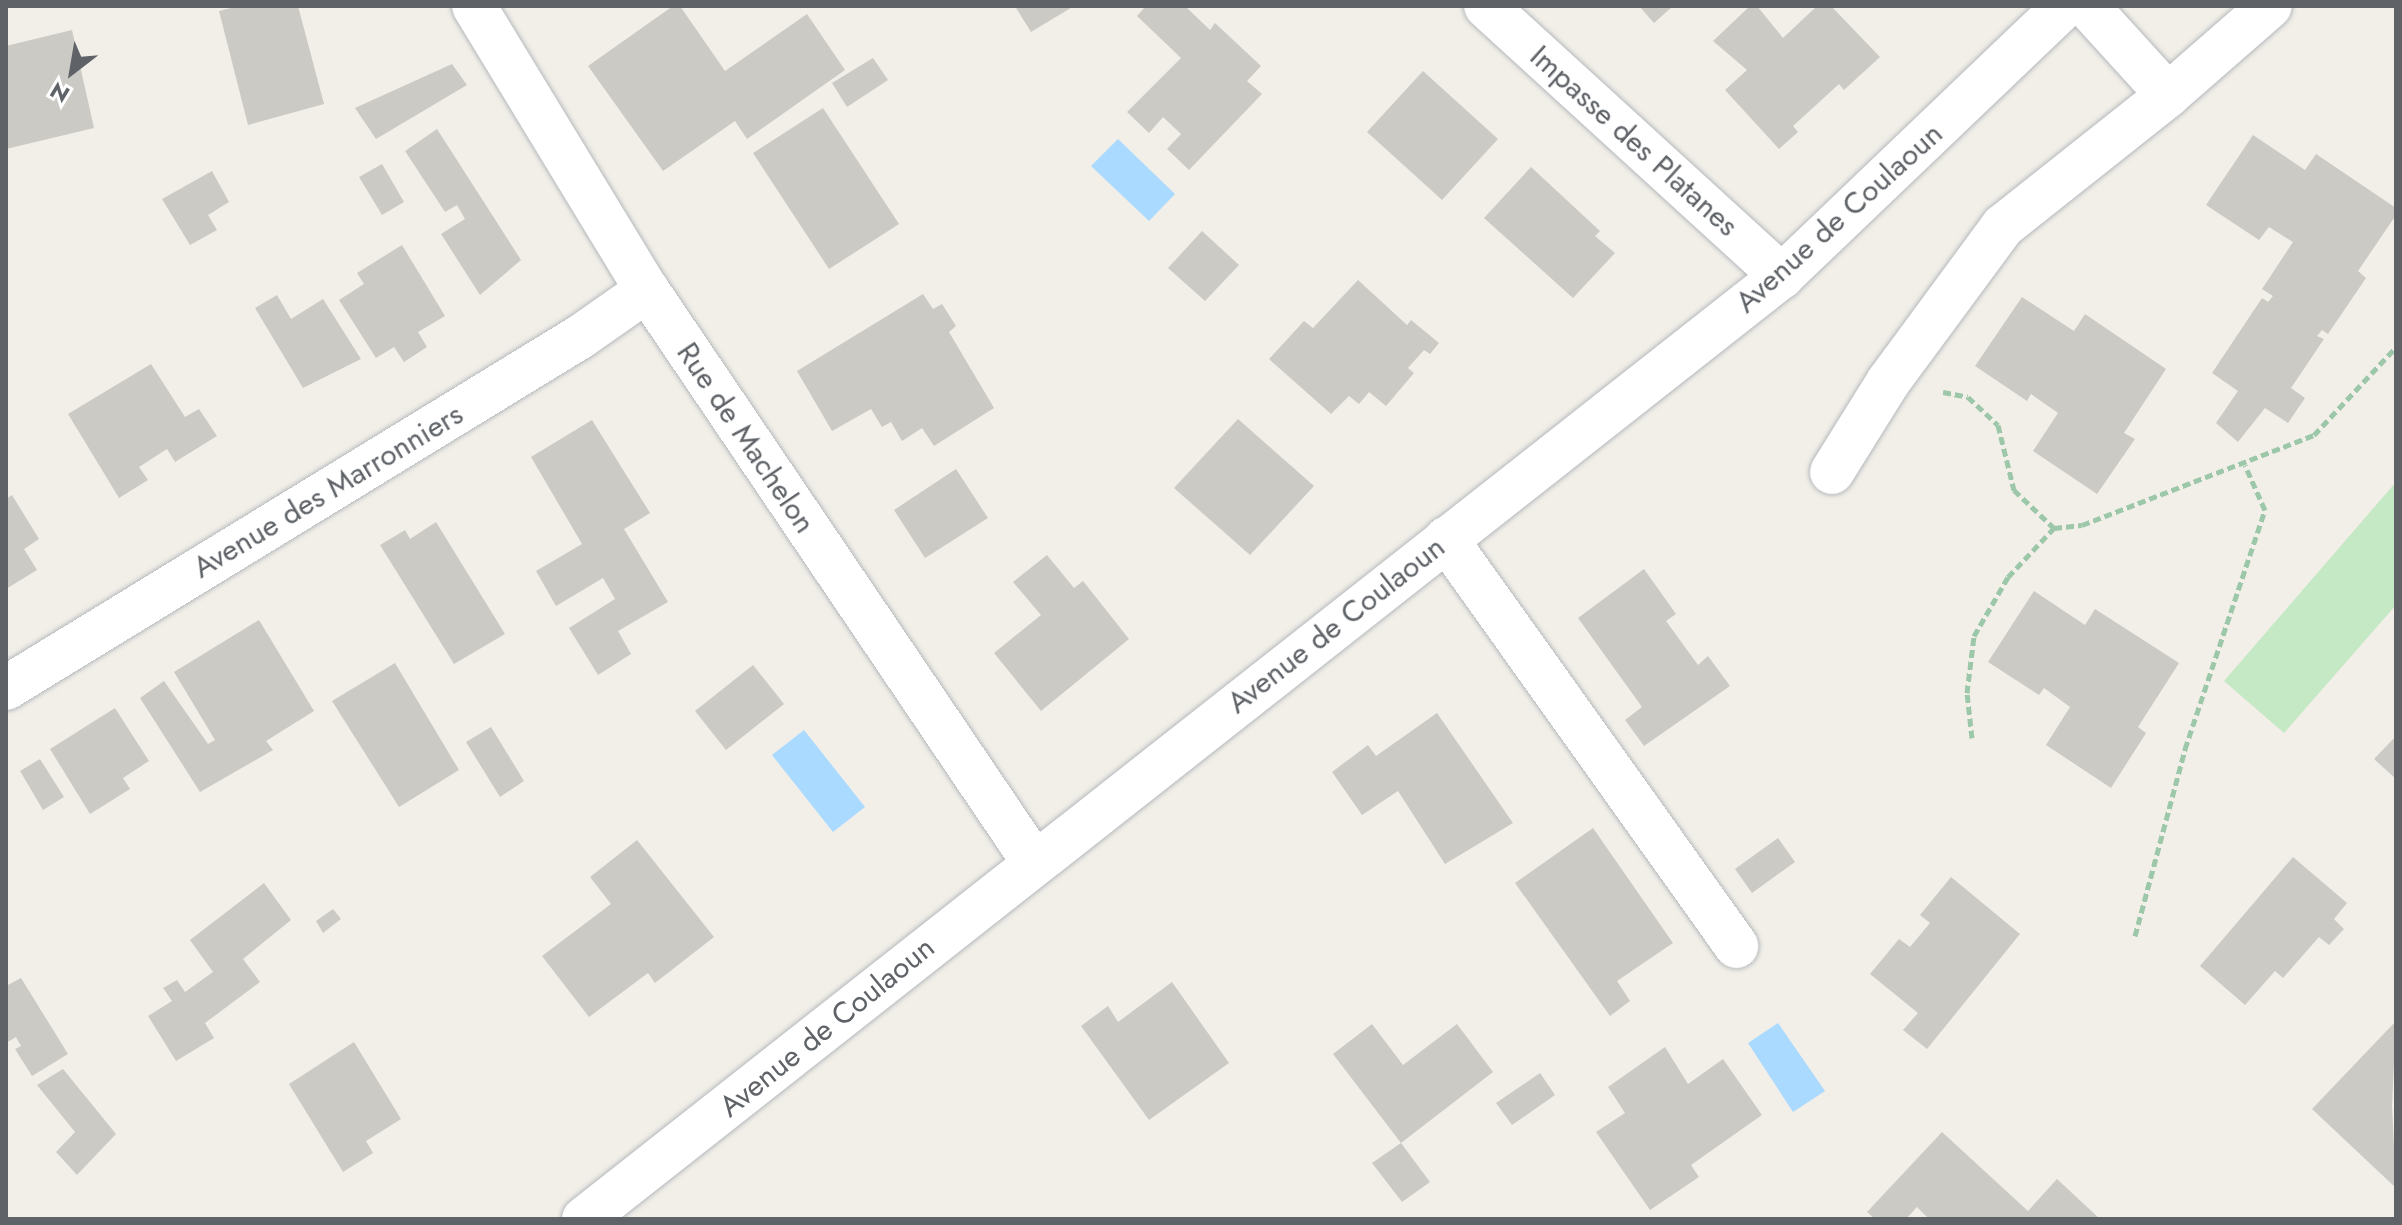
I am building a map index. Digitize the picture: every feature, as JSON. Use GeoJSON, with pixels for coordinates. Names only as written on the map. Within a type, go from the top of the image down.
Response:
{"type":"FeatureCollection","features":[{"type":"Feature","properties":{"kind":"street","name":"Rue de Machelon"},"geometry":{"type":"LineString","coordinates":[[474,6],[647,290],[1033,861]]}},
{"type":"Feature","properties":{"kind":"street","name":"Impasse des Platanes"},"geometry":{"type":"LineString","coordinates":[[1486,6],[1782,276]]}},
{"type":"Feature","properties":{"kind":"street","name":"Avenue de Coulaoun"},"geometry":{"type":"LineString","coordinates":[[584,1219],[1033,861],[1782,276],[2065,6]]}},
{"type":"Feature","properties":{"kind":"street"},"geometry":{"type":"LineString","coordinates":[[2087,6],[2168,95]]}},
{"type":"Feature","properties":{"kind":"street"},"geometry":{"type":"LineString","coordinates":[[1832,472],[1888,382],[2003,226],[2168,95],[2270,6]]}},
{"type":"Feature","properties":{"kind":"street","name":"Avenue des Marronniers"},"geometry":{"type":"LineString","coordinates":[[6,688],[580,337],[647,290]]}},
{"type":"Feature","properties":{"kind":"street"},"geometry":{"type":"LineString","coordinates":[[1446,539],[1736,946]]}},
{"type":"Feature","properties":{"kind":"path"},"geometry":{"type":"LineString","coordinates":[[1972,738],[1967,693],[1974,636],[2008,577],[2054,528],[2082,525],[2245,465],[2314,435],[2396,347]]}},
{"type":"Feature","properties":{"kind":"path"},"geometry":{"type":"LineString","coordinates":[[1888,382],[1968,397],[1998,425],[2014,490],[2054,528]]}},
{"type":"Feature","properties":{"kind":"path"},"geometry":{"type":"LineString","coordinates":[[2135,936],[2185,749],[2265,510],[2245,465]]}},
{"type":"Feature","properties":{"kind":"green space"},"geometry":{"type":"Polygon","coordinates":[[[2396,482],[2396,605],[2284,733],[2224,681],[2396,482]]]}},
{"type":"Feature","properties":{"kind":"water"},"geometry":{"type":"Polygon","coordinates":[[[1118,139],[1175,194],[1149,221],[1091,166],[1118,139]]]}},
{"type":"Feature","properties":{"kind":"water"},"geometry":{"type":"Polygon","coordinates":[[[804,730],[865,807],[833,832],[772,755],[804,730]]]}},
{"type":"Feature","properties":{"kind":"water"},"geometry":{"type":"Polygon","coordinates":[[[1778,1023],[1825,1091],[1793,1112],[1748,1043],[1778,1023]]]}},
{"type":"Feature","properties":{"kind":"building"},"geometry":{"type":"Polygon","coordinates":[[[239,6],[298,6],[324,104],[248,125],[219,11],[239,6]]]}},
{"type":"Feature","properties":{"kind":"building"},"geometry":{"type":"Polygon","coordinates":[[[673,6],[680,6],[725,71],[807,14],[845,70],[747,139],[735,121],[663,171],[588,66],[673,6]]]}},
{"type":"Feature","properties":{"kind":"building"},"geometry":{"type":"Polygon","coordinates":[[[1015,6],[1074,6],[1031,32],[1015,6]]]}},
{"type":"Feature","properties":{"kind":"building"},"geometry":{"type":"Polygon","coordinates":[[[1146,6],[1185,6],[1210,30],[1215,23],[1261,66],[1247,81],[1262,94],[1189,170],[1167,149],[1181,134],[1163,117],[1149,133],[1127,112],[1181,58],[1137,16],[1146,6]]]}},
{"type":"Feature","properties":{"kind":"building"},"geometry":{"type":"Polygon","coordinates":[[[1639,6],[1673,6],[1654,23],[1639,6]]]}},
{"type":"Feature","properties":{"kind":"building"},"geometry":{"type":"Polygon","coordinates":[[[1750,6],[1757,6],[1783,38],[1817,6],[1831,6],[1880,57],[1844,90],[1839,84],[1793,126],[1798,132],[1779,149],[1725,90],[1747,70],[1713,41],[1750,6]]]}},
{"type":"Feature","properties":{"kind":"building"},"geometry":{"type":"Polygon","coordinates":[[[72,30],[94,128],[6,149],[6,46],[72,30]]]}},
{"type":"Feature","properties":{"kind":"building"},"geometry":{"type":"Polygon","coordinates":[[[873,58],[888,80],[847,107],[832,83],[873,58]]]}},
{"type":"Feature","properties":{"kind":"building"},"geometry":{"type":"Polygon","coordinates":[[[452,64],[467,85],[376,139],[355,108],[452,64]]]}},
{"type":"Feature","properties":{"kind":"building"},"geometry":{"type":"Polygon","coordinates":[[[1423,71],[1498,139],[1442,200],[1367,132],[1423,71]]]}},
{"type":"Feature","properties":{"kind":"building"},"geometry":{"type":"Polygon","coordinates":[[[823,108],[899,224],[829,269],[753,153],[823,108]]]}},
{"type":"Feature","properties":{"kind":"building"},"geometry":{"type":"Polygon","coordinates":[[[437,129],[521,260],[480,295],[441,234],[465,219],[457,205],[445,212],[405,151],[437,129]]]}},
{"type":"Feature","properties":{"kind":"building"},"geometry":{"type":"Polygon","coordinates":[[[2253,135],[2305,170],[2316,154],[2396,208],[2396,215],[2358,271],[2366,278],[2328,334],[2322,330],[2317,336],[2324,339],[2291,388],[2305,398],[2288,423],[2265,408],[2238,442],[2216,423],[2238,391],[2212,373],[2262,298],[2268,302],[2273,296],[2262,289],[2293,242],[2269,227],[2259,240],[2206,205],[2253,135]]]}},
{"type":"Feature","properties":{"kind":"building"},"geometry":{"type":"Polygon","coordinates":[[[382,164],[404,202],[382,215],[359,177],[382,164]]]}},
{"type":"Feature","properties":{"kind":"building"},"geometry":{"type":"Polygon","coordinates":[[[1531,167],[1600,231],[1595,236],[1615,253],[1573,298],[1484,218],[1531,167]]]}},
{"type":"Feature","properties":{"kind":"building"},"geometry":{"type":"Polygon","coordinates":[[[212,171],[229,202],[208,215],[217,230],[190,245],[162,199],[212,171]]]}},
{"type":"Feature","properties":{"kind":"building"},"geometry":{"type":"Polygon","coordinates":[[[1202,231],[1239,265],[1205,301],[1168,268],[1202,231]]]}},
{"type":"Feature","properties":{"kind":"building"},"geometry":{"type":"Polygon","coordinates":[[[402,245],[445,316],[418,332],[427,347],[404,362],[394,347],[376,358],[339,300],[364,284],[357,273],[402,245]]]}},
{"type":"Feature","properties":{"kind":"building"},"geometry":{"type":"Polygon","coordinates":[[[1358,280],[1407,325],[1411,320],[1439,343],[1430,354],[1424,350],[1408,368],[1414,373],[1386,406],[1369,392],[1359,404],[1349,396],[1331,414],[1269,359],[1304,321],[1313,328],[1358,280]]]}},
{"type":"Feature","properties":{"kind":"building"},"geometry":{"type":"Polygon","coordinates":[[[923,294],[933,309],[942,304],[956,326],[949,332],[994,408],[934,446],[922,428],[902,441],[891,422],[882,427],[871,409],[832,431],[797,371],[923,294]]]}},
{"type":"Feature","properties":{"kind":"building"},"geometry":{"type":"Polygon","coordinates":[[[277,295],[291,319],[323,299],[361,359],[303,388],[255,308],[277,295]]]}},
{"type":"Feature","properties":{"kind":"building"},"geometry":{"type":"Polygon","coordinates":[[[2022,297],[2074,331],[2085,314],[2166,369],[2124,433],[2135,439],[2097,494],[2033,451],[2058,413],[2031,394],[2027,401],[1975,366],[2022,297]]]}},
{"type":"Feature","properties":{"kind":"building"},"geometry":{"type":"Polygon","coordinates":[[[151,364],[185,417],[199,409],[217,436],[175,462],[167,449],[139,467],[148,480],[119,498],[68,414],[151,364]]]}},
{"type":"Feature","properties":{"kind":"building"},"geometry":{"type":"Polygon","coordinates":[[[1238,419],[1314,486],[1250,555],[1174,488],[1238,419]]]}},
{"type":"Feature","properties":{"kind":"building"},"geometry":{"type":"Polygon","coordinates":[[[592,420],[650,513],[624,529],[668,602],[618,631],[631,654],[598,675],[569,628],[615,599],[603,578],[556,606],[536,571],[582,544],[531,457],[592,420]]]}},
{"type":"Feature","properties":{"kind":"building"},"geometry":{"type":"Polygon","coordinates":[[[956,469],[988,518],[925,558],[894,510],[956,469]]]}},
{"type":"Feature","properties":{"kind":"building"},"geometry":{"type":"Polygon","coordinates":[[[12,495],[39,539],[24,549],[37,570],[6,589],[6,499],[12,495]]]}},
{"type":"Feature","properties":{"kind":"building"},"geometry":{"type":"Polygon","coordinates":[[[436,522],[505,634],[454,664],[380,545],[405,530],[410,539],[436,522]]]}},
{"type":"Feature","properties":{"kind":"building"},"geometry":{"type":"Polygon","coordinates":[[[1047,555],[1074,588],[1083,581],[1129,639],[1041,711],[994,653],[1041,615],[1013,582],[1047,555]]]}},
{"type":"Feature","properties":{"kind":"building"},"geometry":{"type":"Polygon","coordinates":[[[1644,569],[1676,614],[1666,621],[1698,665],[1708,656],[1730,686],[1644,746],[1625,720],[1642,707],[1578,618],[1644,569]]]}},
{"type":"Feature","properties":{"kind":"building"},"geometry":{"type":"Polygon","coordinates":[[[2034,591],[2085,625],[2095,609],[2179,663],[2138,727],[2146,733],[2111,788],[2046,745],[2070,707],[2044,688],[2039,695],[1988,662],[2034,591]]]}},
{"type":"Feature","properties":{"kind":"building"},"geometry":{"type":"Polygon","coordinates":[[[259,620],[314,711],[266,741],[273,750],[200,792],[140,698],[164,681],[208,744],[215,740],[174,672],[259,620]]]}},
{"type":"Feature","properties":{"kind":"building"},"geometry":{"type":"Polygon","coordinates":[[[395,663],[459,770],[399,807],[332,701],[395,663]]]}},
{"type":"Feature","properties":{"kind":"building"},"geometry":{"type":"Polygon","coordinates":[[[753,665],[784,704],[726,750],[695,711],[753,665]]]}},
{"type":"Feature","properties":{"kind":"building"},"geometry":{"type":"Polygon","coordinates":[[[115,708],[149,761],[123,778],[130,789],[90,814],[50,749],[115,708]]]}},
{"type":"Feature","properties":{"kind":"building"},"geometry":{"type":"Polygon","coordinates":[[[1437,713],[1513,823],[1445,864],[1398,791],[1362,815],[1332,772],[1368,745],[1376,756],[1437,713]]]}},
{"type":"Feature","properties":{"kind":"building"},"geometry":{"type":"Polygon","coordinates":[[[491,727],[524,781],[500,797],[466,742],[491,727]]]}},
{"type":"Feature","properties":{"kind":"building"},"geometry":{"type":"Polygon","coordinates":[[[2396,736],[2396,779],[2374,759],[2396,736]]]}},
{"type":"Feature","properties":{"kind":"building"},"geometry":{"type":"Polygon","coordinates":[[[40,759],[64,797],[43,810],[20,771],[40,759]]]}},
{"type":"Feature","properties":{"kind":"building"},"geometry":{"type":"Polygon","coordinates":[[[1593,828],[1673,943],[1617,981],[1630,1001],[1610,1016],[1515,883],[1593,828]]]}},
{"type":"Feature","properties":{"kind":"building"},"geometry":{"type":"Polygon","coordinates":[[[1778,838],[1795,862],[1752,893],[1735,869],[1778,838]]]}},
{"type":"Feature","properties":{"kind":"building"},"geometry":{"type":"Polygon","coordinates":[[[637,840],[714,937],[655,983],[648,973],[589,1017],[542,956],[611,904],[590,877],[637,840]]]}},
{"type":"Feature","properties":{"kind":"building"},"geometry":{"type":"Polygon","coordinates":[[[2293,857],[2347,903],[2334,919],[2344,929],[2329,945],[2319,937],[2283,978],[2275,971],[2245,1005],[2200,966],[2293,857]]]}},
{"type":"Feature","properties":{"kind":"building"},"geometry":{"type":"Polygon","coordinates":[[[1951,877],[2020,934],[1927,1049],[1903,1030],[1918,1013],[1870,974],[1899,939],[1910,947],[1930,923],[1920,915],[1951,877]]]}},
{"type":"Feature","properties":{"kind":"building"},"geometry":{"type":"Polygon","coordinates":[[[264,883],[291,920],[243,959],[260,982],[205,1023],[214,1038],[176,1061],[148,1016],[172,1001],[163,988],[177,980],[185,992],[213,972],[190,940],[264,883]]]}},
{"type":"Feature","properties":{"kind":"building"},"geometry":{"type":"Polygon","coordinates":[[[333,909],[341,919],[323,933],[316,921],[333,909]]]}},
{"type":"Feature","properties":{"kind":"building"},"geometry":{"type":"Polygon","coordinates":[[[21,978],[68,1054],[32,1076],[15,1049],[21,1046],[16,1037],[6,1043],[6,986],[21,978]]]}},
{"type":"Feature","properties":{"kind":"building"},"geometry":{"type":"Polygon","coordinates":[[[1172,982],[1229,1063],[1149,1120],[1081,1026],[1108,1006],[1118,1022],[1172,982]]]}},
{"type":"Feature","properties":{"kind":"building"},"geometry":{"type":"Polygon","coordinates":[[[2396,1021],[2392,1106],[2396,1188],[2312,1109],[2396,1021]]]}},
{"type":"Feature","properties":{"kind":"building"},"geometry":{"type":"Polygon","coordinates":[[[1372,1024],[1403,1065],[1457,1024],[1493,1072],[1401,1143],[1333,1054],[1372,1024]]]}},
{"type":"Feature","properties":{"kind":"building"},"geometry":{"type":"Polygon","coordinates":[[[354,1042],[401,1119],[366,1141],[373,1153],[343,1172],[289,1084],[354,1042]]]}},
{"type":"Feature","properties":{"kind":"building"},"geometry":{"type":"Polygon","coordinates":[[[1665,1047],[1688,1084],[1723,1059],[1762,1115],[1691,1165],[1699,1177],[1650,1210],[1596,1132],[1625,1113],[1608,1087],[1665,1047]]]}},
{"type":"Feature","properties":{"kind":"building"},"geometry":{"type":"Polygon","coordinates":[[[63,1069],[116,1134],[77,1175],[56,1152],[75,1132],[37,1085],[63,1069]]]}},
{"type":"Feature","properties":{"kind":"building"},"geometry":{"type":"Polygon","coordinates":[[[1540,1073],[1555,1095],[1512,1125],[1496,1103],[1540,1073]]]}},
{"type":"Feature","properties":{"kind":"building"},"geometry":{"type":"Polygon","coordinates":[[[1942,1132],[2028,1211],[2057,1179],[2100,1219],[1929,1219],[1917,1207],[1906,1219],[1875,1219],[1867,1212],[1942,1132]]]}},
{"type":"Feature","properties":{"kind":"building"},"geometry":{"type":"Polygon","coordinates":[[[1401,1143],[1430,1182],[1402,1202],[1372,1163],[1401,1143]]]}}]}
